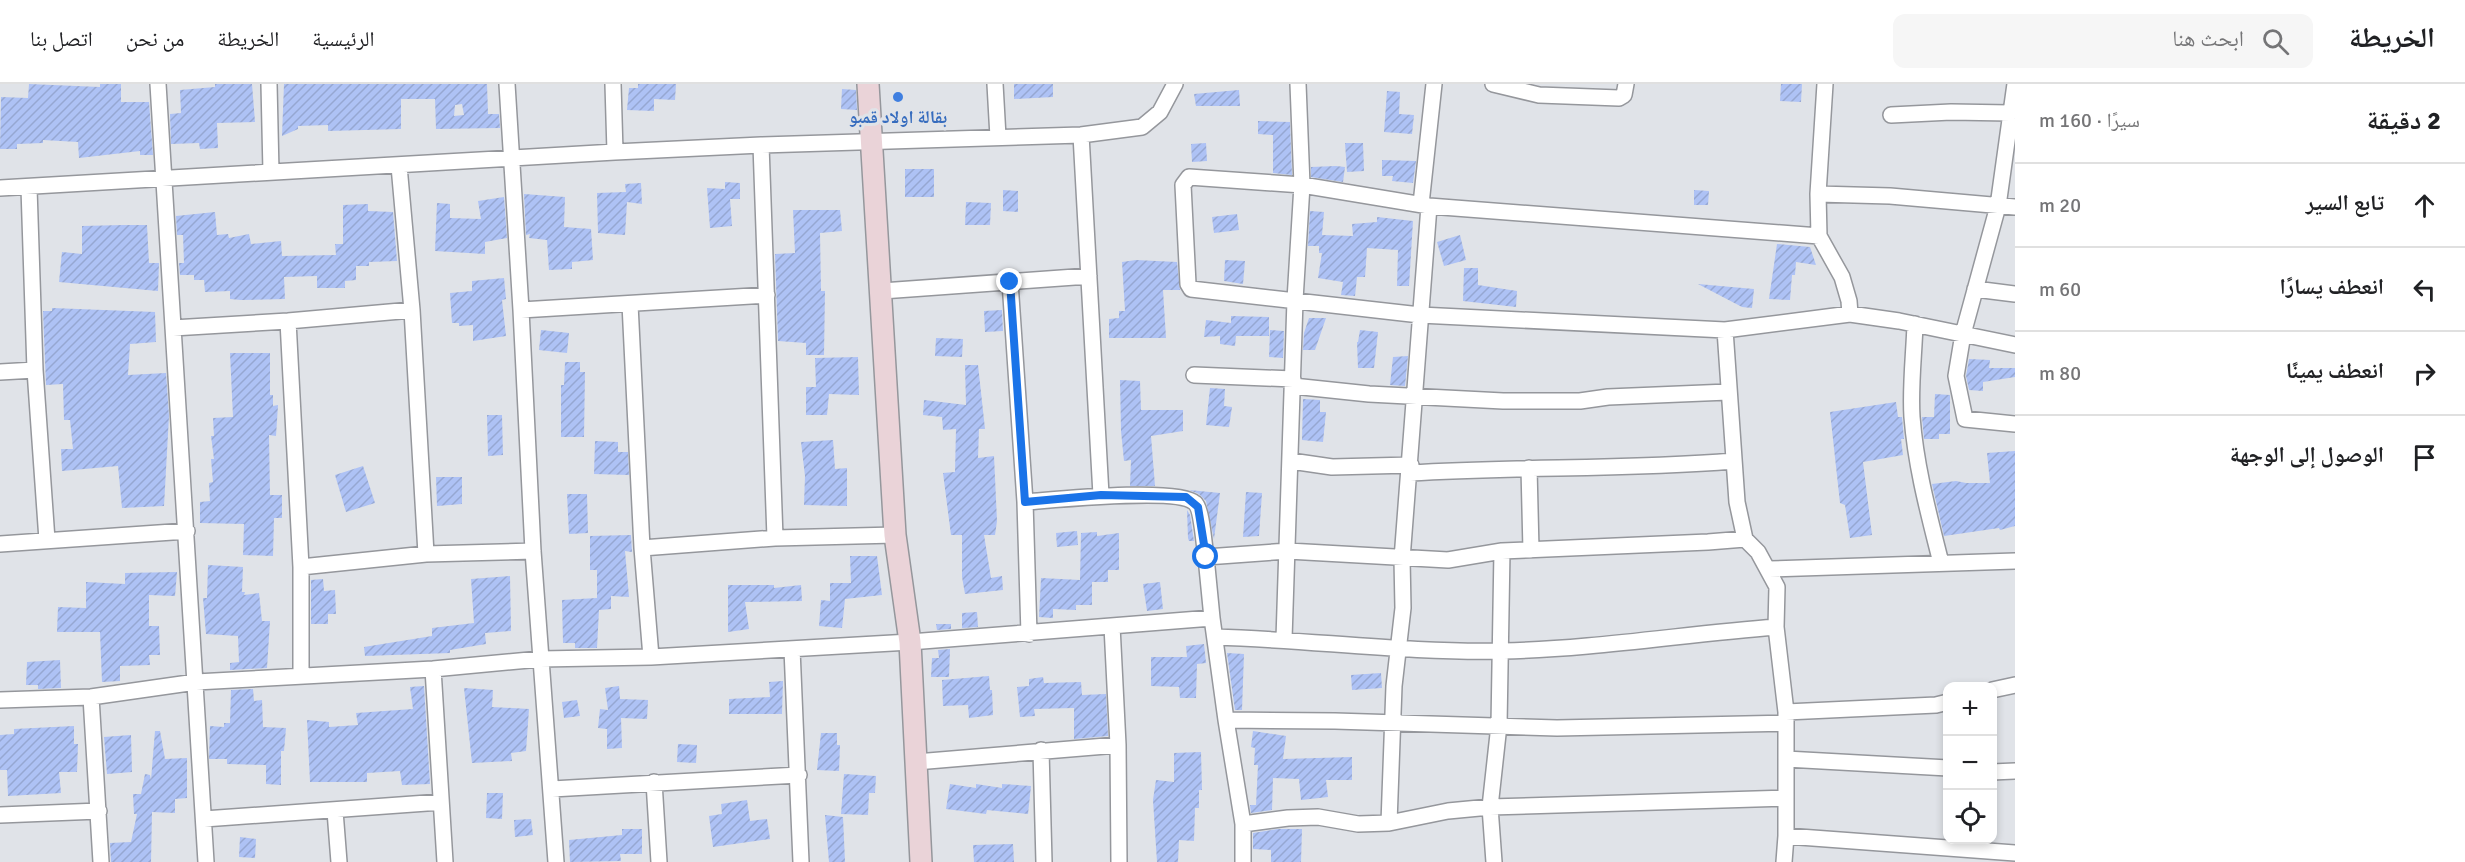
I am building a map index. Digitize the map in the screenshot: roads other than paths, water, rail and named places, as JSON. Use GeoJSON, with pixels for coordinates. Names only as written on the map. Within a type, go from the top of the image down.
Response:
{"type":"FeatureCollection","features":[{"type":"Feature","properties":{"kind":"street"},"geometry":{"type":"LineString","coordinates":[[158,84],[206,862]]}},
{"type":"Feature","properties":{"kind":"street"},"geometry":{"type":"LineString","coordinates":[[269,84],[270,172]]}},
{"type":"Feature","properties":{"kind":"street"},"geometry":{"type":"LineString","coordinates":[[507,84],[533,551],[556,862]]}},
{"type":"Feature","properties":{"kind":"street"},"geometry":{"type":"LineString","coordinates":[[613,84],[615,152]]}},
{"type":"Feature","properties":{"kind":"street"},"geometry":{"type":"LineString","coordinates":[[868,84],[895,535],[910,642],[921,862]]}},
{"type":"Feature","properties":{"kind":"street"},"geometry":{"type":"LineString","coordinates":[[995,84],[998,136]]}},
{"type":"Feature","properties":{"kind":"street"},"geometry":{"type":"LineString","coordinates":[[0,188],[399,166],[512,157],[761,145],[1082,135],[1142,128],[1160,112],[1174,84]]}},
{"type":"Feature","properties":{"kind":"street"},"geometry":{"type":"LineString","coordinates":[[1284,639],[1295,300],[1302,185],[1298,84]]}},
{"type":"Feature","properties":{"kind":"street"},"geometry":{"type":"LineString","coordinates":[[1389,823],[1394,686],[1403,608],[1402,559],[1415,395],[1434,84]]}},
{"type":"Feature","properties":{"kind":"street"},"geometry":{"type":"LineString","coordinates":[[1493,84],[1539,95],[1619,98],[1624,95],[1626,84]]}},
{"type":"Feature","properties":{"kind":"street"},"geometry":{"type":"LineString","coordinates":[[1825,84],[1818,194],[1820,236],[1842,277],[1850,314]]}},
{"type":"Feature","properties":{"kind":"street"},"geometry":{"type":"LineString","coordinates":[[2015,84],[1998,206],[1963,334],[1956,376],[1962,415],[1965,419],[2015,424]]}},
{"type":"Feature","properties":{"kind":"street"},"geometry":{"type":"LineString","coordinates":[[1891,115],[1951,112],[2010,113]]}},
{"type":"Feature","properties":{"kind":"street"},"geometry":{"type":"LineString","coordinates":[[1082,135],[1101,495]]}},
{"type":"Feature","properties":{"kind":"street"},"geometry":{"type":"LineString","coordinates":[[761,145],[776,538]]}},
{"type":"Feature","properties":{"kind":"street"},"geometry":{"type":"LineString","coordinates":[[399,166],[412,310],[426,554]]}},
{"type":"Feature","properties":{"kind":"street"},"geometry":{"type":"LineString","coordinates":[[1820,236],[1425,205],[1302,185],[1189,177],[1183,184],[1188,284],[1191,289],[1420,315],[1725,330],[1850,314],[1915,324],[2015,345]]}},
{"type":"Feature","properties":{"kind":"street"},"geometry":{"type":"LineString","coordinates":[[29,188],[35,370],[47,540]]}},
{"type":"Feature","properties":{"kind":"street"},"geometry":{"type":"LineString","coordinates":[[1818,194],[1890,196],[2015,207]]}},
{"type":"Feature","properties":{"kind":"street"},"geometry":{"type":"LineString","coordinates":[[882,291],[1089,276]]}},
{"type":"Feature","properties":{"kind":"street"},"geometry":{"type":"LineString","coordinates":[[1010,282],[1025,502],[1029,634]]}},
{"type":"Feature","properties":{"kind":"street"},"geometry":{"type":"LineString","coordinates":[[1975,289],[2015,294]]}},
{"type":"Feature","properties":{"kind":"street"},"geometry":{"type":"LineString","coordinates":[[521,310],[767,295]]}},
{"type":"Feature","properties":{"kind":"street"},"geometry":{"type":"LineString","coordinates":[[630,304],[642,548],[651,657]]}},
{"type":"Feature","properties":{"kind":"street"},"geometry":{"type":"LineString","coordinates":[[173,328],[412,310]]}},
{"type":"Feature","properties":{"kind":"street"},"geometry":{"type":"LineString","coordinates":[[288,321],[301,567],[301,676]]}},
{"type":"Feature","properties":{"kind":"street"},"geometry":{"type":"LineString","coordinates":[[1915,324],[1912,414],[1915,446],[1919,478],[1941,563]]}},
{"type":"Feature","properties":{"kind":"street"},"geometry":{"type":"LineString","coordinates":[[1725,330],[1737,502],[1745,538],[1758,552],[1777,587],[1776,627],[1786,717],[1784,862]]}},
{"type":"Feature","properties":{"kind":"street"},"geometry":{"type":"LineString","coordinates":[[0,372],[35,370]]}},
{"type":"Feature","properties":{"kind":"street"},"geometry":{"type":"LineString","coordinates":[[1194,375],[1293,383],[1370,394],[1503,401],[1580,401],[1608,397],[1728,392]]}},
{"type":"Feature","properties":{"kind":"street"},"geometry":{"type":"LineString","coordinates":[[1291,460],[1332,466],[1410,469],[1671,466],[1733,461]]}},
{"type":"Feature","properties":{"kind":"street"},"geometry":{"type":"LineString","coordinates":[[1529,468],[1531,550]]}},
{"type":"Feature","properties":{"kind":"street"},"geometry":{"type":"LineString","coordinates":[[1025,502],[1101,495],[1186,497],[1198,507],[1226,720],[1243,824],[1243,862]]}},
{"type":"Feature","properties":{"kind":"street"},"geometry":{"type":"LineString","coordinates":[[0,544],[187,531]]}},
{"type":"Feature","properties":{"kind":"street"},"geometry":{"type":"LineString","coordinates":[[642,548],[776,538],[895,535]]}},
{"type":"Feature","properties":{"kind":"street"},"geometry":{"type":"LineString","coordinates":[[1206,557],[1288,551],[1448,560],[1502,551],[1708,542],[1745,538]]}},
{"type":"Feature","properties":{"kind":"street"},"geometry":{"type":"LineString","coordinates":[[301,567],[426,554],[533,551]]}},
{"type":"Feature","properties":{"kind":"street"},"geometry":{"type":"LineString","coordinates":[[1494,862],[1490,807],[1499,725],[1502,551]]}},
{"type":"Feature","properties":{"kind":"street"},"geometry":{"type":"LineString","coordinates":[[1769,570],[2015,561]]}},
{"type":"Feature","properties":{"kind":"street"},"geometry":{"type":"LineString","coordinates":[[0,700],[91,697],[196,682],[433,669],[540,659],[651,657],[910,642],[1212,618]]}},
{"type":"Feature","properties":{"kind":"street"},"geometry":{"type":"LineString","coordinates":[[1112,626],[1118,745],[1119,862]]}},
{"type":"Feature","properties":{"kind":"street"},"geometry":{"type":"LineString","coordinates":[[1216,637],[1284,639],[1400,648],[1500,651],[1572,649],[1642,639],[1776,627]]}},
{"type":"Feature","properties":{"kind":"street"},"geometry":{"type":"LineString","coordinates":[[792,649],[801,862]]}},
{"type":"Feature","properties":{"kind":"street"},"geometry":{"type":"LineString","coordinates":[[433,669],[445,862]]}},
{"type":"Feature","properties":{"kind":"street"},"geometry":{"type":"LineString","coordinates":[[1997,689],[2015,685]]}},
{"type":"Feature","properties":{"kind":"street"},"geometry":{"type":"LineString","coordinates":[[91,697],[101,862]]}},
{"type":"Feature","properties":{"kind":"street"},"geometry":{"type":"LineString","coordinates":[[1226,720],[1604,728],[1786,717],[1943,703]]}},
{"type":"Feature","properties":{"kind":"street"},"geometry":{"type":"LineString","coordinates":[[916,762],[1118,745]]}},
{"type":"Feature","properties":{"kind":"street"},"geometry":{"type":"LineString","coordinates":[[1041,750],[1044,862]]}},
{"type":"Feature","properties":{"kind":"street"},"geometry":{"type":"LineString","coordinates":[[1786,759],[1943,768]]}},
{"type":"Feature","properties":{"kind":"street"},"geometry":{"type":"LineString","coordinates":[[1997,772],[2015,771]]}},
{"type":"Feature","properties":{"kind":"street"},"geometry":{"type":"LineString","coordinates":[[552,789],[799,775]]}},
{"type":"Feature","properties":{"kind":"street"},"geometry":{"type":"LineString","coordinates":[[654,782],[659,862]]}},
{"type":"Feature","properties":{"kind":"street"},"geometry":{"type":"LineString","coordinates":[[1243,824],[1318,817],[1358,824],[1389,823],[1490,807],[1786,798]]}},
{"type":"Feature","properties":{"kind":"street"},"geometry":{"type":"LineString","coordinates":[[204,819],[441,802]]}},
{"type":"Feature","properties":{"kind":"street"},"geometry":{"type":"LineString","coordinates":[[0,815],[99,811]]}},
{"type":"Feature","properties":{"kind":"street"},"geometry":{"type":"LineString","coordinates":[[335,811],[339,862]]}},
{"type":"Feature","properties":{"kind":"street"},"geometry":{"type":"LineString","coordinates":[[1786,836],[2015,853]]}},
{"type":"Feature","properties":{"kind":"place","name":"بقالة اولاد قمبو"},"geometry":{"type":"Point","coordinates":[898,97]}}]}
